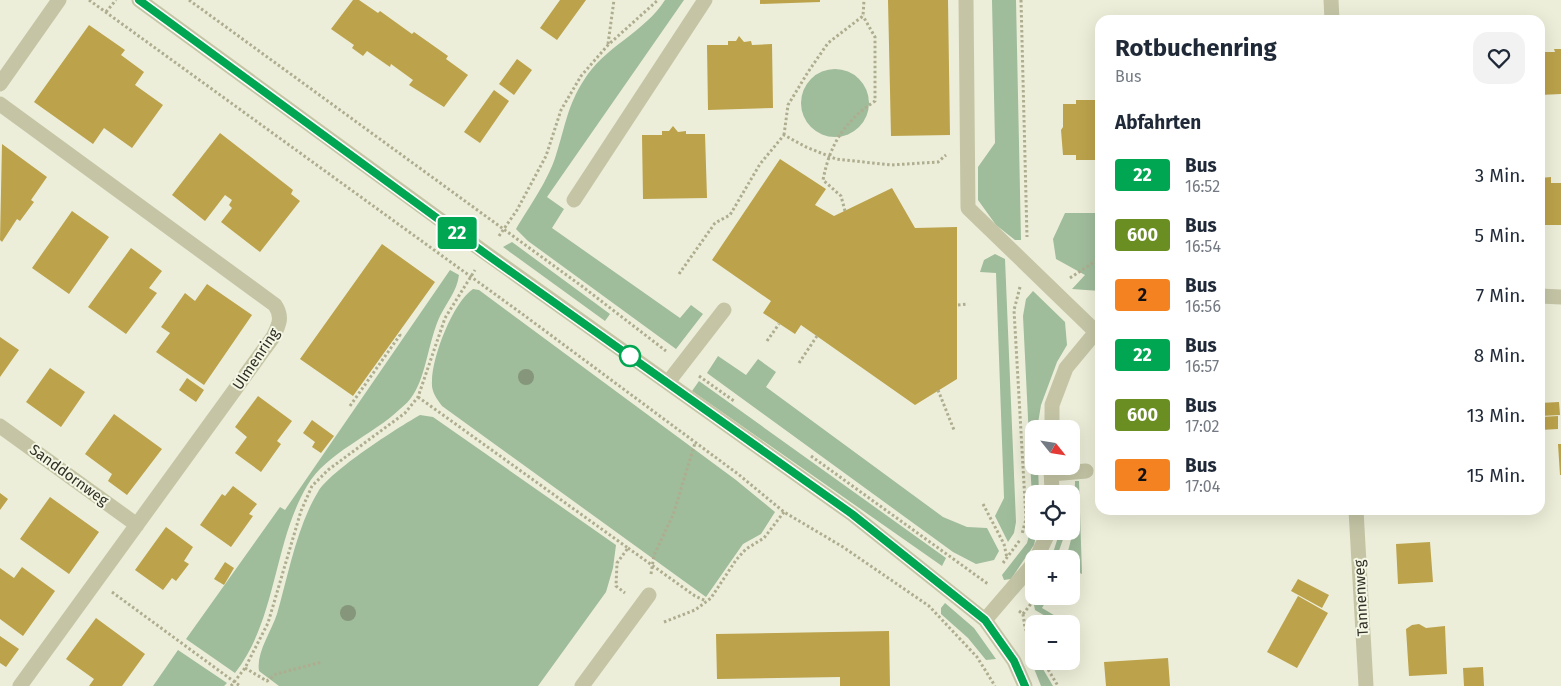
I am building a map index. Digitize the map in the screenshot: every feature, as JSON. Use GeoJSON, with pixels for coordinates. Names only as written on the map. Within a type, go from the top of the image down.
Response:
{"type":"FeatureCollection","features":[{"type":"Feature","properties":{"kind":"street"},"geometry":{"type":"LineString","coordinates":[[0,84],[59,0]]}},
{"type":"Feature","properties":{"kind":"street"},"geometry":{"type":"LineString","coordinates":[[139,0],[486,254],[852,514],[985,620],[1014,661],[1025,686]]}},
{"type":"Feature","properties":{"kind":"street"},"geometry":{"type":"LineString","coordinates":[[574,200],[705,0]]}},
{"type":"Feature","properties":{"kind":"street"},"geometry":{"type":"LineString","coordinates":[[966,0],[968,208],[1054,292],[1095,326]]}},
{"type":"Feature","properties":{"kind":"street"},"geometry":{"type":"LineString","coordinates":[[1331,0],[1332,15]]}},
{"type":"Feature","properties":{"kind":"street","name":"Ulmenring"},"geometry":{"type":"LineString","coordinates":[[0,104],[275,305],[280,312],[280,323],[273,337],[20,686]]}},
{"type":"Feature","properties":{"kind":"street"},"geometry":{"type":"LineString","coordinates":[[1545,296],[1561,297]]}},
{"type":"Feature","properties":{"kind":"street"},"geometry":{"type":"LineString","coordinates":[[668,382],[724,310]]}},
{"type":"Feature","properties":{"kind":"street"},"geometry":{"type":"LineString","coordinates":[[1052,420],[1052,406],[1066,368],[1095,333]]}},
{"type":"Feature","properties":{"kind":"street","name":"Sanddornweg"},"geometry":{"type":"LineString","coordinates":[[0,426],[137,525]]}},
{"type":"Feature","properties":{"kind":"street"},"geometry":{"type":"LineString","coordinates":[[1080,471],[1086,471]]}},
{"type":"Feature","properties":{"kind":"street","name":"Tannenweg"},"geometry":{"type":"LineString","coordinates":[[1356,515],[1366,686]]}},
{"type":"Feature","properties":{"kind":"street"},"geometry":{"type":"LineString","coordinates":[[985,620],[1025,574]]}},
{"type":"Feature","properties":{"kind":"street"},"geometry":{"type":"LineString","coordinates":[[582,686],[645,600]]}},
{"type":"Feature","properties":{"kind":"path"},"geometry":{"type":"LineString","coordinates":[[89,0],[470,277],[695,443],[784,512],[843,547],[929,606],[977,657],[995,686]]}},
{"type":"Feature","properties":{"kind":"path"},"geometry":{"type":"LineString","coordinates":[[106,12],[116,0]]}},
{"type":"Feature","properties":{"kind":"path"},"geometry":{"type":"LineString","coordinates":[[189,0],[583,287],[738,404]]}},
{"type":"Feature","properties":{"kind":"path"},"geometry":{"type":"LineString","coordinates":[[608,45],[614,0]]}},
{"type":"Feature","properties":{"kind":"path"},"geometry":{"type":"LineString","coordinates":[[503,230],[517,210],[546,156],[561,110],[580,76],[608,45],[658,0]]}},
{"type":"Feature","properties":{"kind":"path"},"geometry":{"type":"LineString","coordinates":[[845,211],[841,196],[823,180],[828,156],[834,142],[860,111],[875,101],[875,37],[863,16],[864,0]]}},
{"type":"Feature","properties":{"kind":"path"},"geometry":{"type":"LineString","coordinates":[[984,504],[1004,544],[1007,558],[1021,538],[1026,519],[1014,310],[1026,264],[1027,247],[1021,0]]}},
{"type":"Feature","properties":{"kind":"path"},"geometry":{"type":"LineString","coordinates":[[678,274],[715,224],[730,215],[760,164],[784,135],[788,105],[828,43],[863,16]]}},
{"type":"Feature","properties":{"kind":"path"},"geometry":{"type":"LineString","coordinates":[[784,135],[828,156],[891,165],[938,162],[967,138]]}},
{"type":"Feature","properties":{"kind":"path"},"geometry":{"type":"LineString","coordinates":[[1054,292],[1085,266],[1095,261]]}},
{"type":"Feature","properties":{"kind":"path"},"geometry":{"type":"LineString","coordinates":[[231,686],[246,668],[268,623],[301,511],[312,486],[328,470],[405,413],[418,397],[445,318],[470,277]]}},
{"type":"Feature","properties":{"kind":"path"},"geometry":{"type":"LineString","coordinates":[[958,305],[968,304]]}},
{"type":"Feature","properties":{"kind":"path"},"geometry":{"type":"LineString","coordinates":[[768,341],[779,324]]}},
{"type":"Feature","properties":{"kind":"path"},"geometry":{"type":"LineString","coordinates":[[350,406],[400,335],[398,333]]}},
{"type":"Feature","properties":{"kind":"path"},"geometry":{"type":"LineString","coordinates":[[799,363],[817,336]]}},
{"type":"Feature","properties":{"kind":"path"},"geometry":{"type":"LineString","coordinates":[[938,390],[954,430]]}},
{"type":"Feature","properties":{"kind":"path"},"geometry":{"type":"LineString","coordinates":[[418,397],[695,596],[707,601]]}},
{"type":"Feature","properties":{"kind":"path"},"geometry":{"type":"LineString","coordinates":[[628,548],[617,562],[616,586],[645,600],[654,555],[674,515],[695,443]]}},
{"type":"Feature","properties":{"kind":"path"},"geometry":{"type":"LineString","coordinates":[[808,454],[960,562],[1023,614],[1025,628]]}},
{"type":"Feature","properties":{"kind":"path"},"geometry":{"type":"LineString","coordinates":[[664,622],[695,610],[707,601],[736,560],[746,549],[764,538],[784,512]]}},
{"type":"Feature","properties":{"kind":"path"},"geometry":{"type":"LineString","coordinates":[[97,580],[240,686]]}},
{"type":"Feature","properties":{"kind":"path"},"geometry":{"type":"LineString","coordinates":[[1023,614],[1030,605]]}},
{"type":"Feature","properties":{"kind":"path"},"geometry":{"type":"LineString","coordinates":[[246,668],[267,681],[276,674],[322,662]]}},
{"type":"Feature","properties":{"kind":"path"},"geometry":{"type":"LineString","coordinates":[[1048,670],[1058,686]]}},
{"type":"Feature","properties":{"kind":"green space"},"geometry":{"type":"Polygon","coordinates":[[[665,0],[684,0],[547,197],[564,209],[552,228],[680,318],[691,305],[703,314],[676,349],[528,241],[516,229],[549,174],[570,108],[584,80],[602,58],[647,21],[665,0]]]}},
{"type":"Feature","properties":{"kind":"green space"},"geometry":{"type":"Polygon","coordinates":[[[992,0],[1016,0],[1021,240],[1015,240],[996,225],[978,200],[978,167],[995,143],[992,0]]]}},
{"type":"Feature","properties":{"kind":"green space"},"geometry":{"type":"Polygon","coordinates":[[[835,69],[848,71],[859,79],[867,90],[869,103],[867,116],[859,127],[848,135],[835,137],[822,135],[811,127],[803,116],[801,103],[803,90],[811,79],[822,71],[835,69]]]}},
{"type":"Feature","properties":{"kind":"green space"},"geometry":{"type":"Polygon","coordinates":[[[1065,213],[1095,213],[1095,291],[1072,289],[1085,275],[1056,259],[1053,239],[1065,213]]]}},
{"type":"Feature","properties":{"kind":"green space"},"geometry":{"type":"Polygon","coordinates":[[[512,242],[610,314],[605,321],[503,247],[512,242]]]}},
{"type":"Feature","properties":{"kind":"green space"},"geometry":{"type":"Polygon","coordinates":[[[995,254],[1005,259],[1016,522],[1014,533],[1008,542],[995,516],[1004,498],[996,273],[980,272],[984,260],[995,254]]]}},
{"type":"Feature","properties":{"kind":"green space"},"geometry":{"type":"Polygon","coordinates":[[[450,270],[459,275],[458,281],[436,325],[421,378],[412,397],[389,418],[326,464],[315,474],[307,486],[287,532],[259,629],[249,652],[235,673],[186,639],[280,507],[285,510],[450,270]]]}},
{"type":"Feature","properties":{"kind":"green space"},"geometry":{"type":"Polygon","coordinates":[[[473,289],[479,290],[736,480],[775,512],[761,534],[743,544],[706,597],[442,406],[432,388],[436,358],[451,317],[465,296],[473,289]]]}},
{"type":"Feature","properties":{"kind":"green space"},"geometry":{"type":"Polygon","coordinates":[[[1033,291],[1065,322],[1067,345],[1057,362],[1041,405],[1038,420],[1028,420],[1023,316],[1026,299],[1033,291]]]}},
{"type":"Feature","properties":{"kind":"green space"},"geometry":{"type":"Polygon","coordinates":[[[718,356],[746,375],[758,359],[776,372],[766,387],[943,517],[967,527],[987,528],[999,551],[994,560],[976,564],[953,552],[707,373],[718,356]]]}},
{"type":"Feature","properties":{"kind":"green space"},"geometry":{"type":"Polygon","coordinates":[[[699,381],[946,558],[942,566],[692,391],[699,381]]]}},
{"type":"Feature","properties":{"kind":"green space"},"geometry":{"type":"Polygon","coordinates":[[[420,415],[433,417],[616,545],[613,568],[606,592],[538,686],[279,686],[259,671],[260,657],[277,614],[289,568],[304,520],[311,505],[325,483],[349,462],[420,415]]]}},
{"type":"Feature","properties":{"kind":"green space"},"geometry":{"type":"Polygon","coordinates":[[[1031,475],[1038,475],[1039,485],[1031,485],[1031,475]]]}},
{"type":"Feature","properties":{"kind":"green space"},"geometry":{"type":"Polygon","coordinates":[[[1075,481],[1079,481],[1079,485],[1075,485],[1075,481]]]}},
{"type":"Feature","properties":{"kind":"green space"},"geometry":{"type":"Polygon","coordinates":[[[1080,512],[1082,574],[1080,573],[1080,550],[1068,550],[1071,540],[1080,540],[1080,512]]]}},
{"type":"Feature","properties":{"kind":"green space"},"geometry":{"type":"Polygon","coordinates":[[[1028,540],[1035,540],[1031,550],[1025,550],[1025,558],[1011,579],[1004,580],[1002,575],[1028,540]]]}},
{"type":"Feature","properties":{"kind":"green space"},"geometry":{"type":"Polygon","coordinates":[[[1057,540],[1063,540],[1059,550],[1054,550],[1057,540]]]}},
{"type":"Feature","properties":{"kind":"green space"},"geometry":{"type":"Polygon","coordinates":[[[945,603],[974,628],[996,659],[986,660],[968,638],[941,614],[941,608],[945,603]]]}},
{"type":"Feature","properties":{"kind":"green space"},"geometry":{"type":"Polygon","coordinates":[[[1034,605],[1044,605],[1042,608],[1054,615],[1044,615],[1035,610],[1034,605]]]}},
{"type":"Feature","properties":{"kind":"green space"},"geometry":{"type":"Polygon","coordinates":[[[178,650],[227,683],[224,686],[153,686],[178,650]]]}},
{"type":"Feature","properties":{"kind":"green space"},"geometry":{"type":"Polygon","coordinates":[[[1035,670],[1044,670],[1053,686],[1041,686],[1035,670]]]}},
{"type":"Feature","properties":{"kind":"building"},"geometry":{"type":"Polygon","coordinates":[[[353,0],[359,0],[378,13],[380,11],[412,34],[414,32],[448,56],[446,59],[468,75],[444,107],[409,85],[413,80],[391,64],[390,67],[367,51],[363,56],[352,48],[354,45],[331,29],[353,0]]]}},
{"type":"Feature","properties":{"kind":"building"},"geometry":{"type":"Polygon","coordinates":[[[560,0],[586,0],[557,40],[540,28],[560,0]]]}},
{"type":"Feature","properties":{"kind":"building"},"geometry":{"type":"Polygon","coordinates":[[[760,0],[820,0],[820,2],[760,4],[760,0]]]}},
{"type":"Feature","properties":{"kind":"building"},"geometry":{"type":"Polygon","coordinates":[[[888,0],[948,0],[950,135],[891,136],[888,0]]]}},
{"type":"Feature","properties":{"kind":"building"},"geometry":{"type":"Polygon","coordinates":[[[89,25],[125,50],[121,55],[144,72],[135,85],[163,105],[132,148],[104,128],[93,144],[34,102],[89,25]]]}},
{"type":"Feature","properties":{"kind":"building"},"geometry":{"type":"Polygon","coordinates":[[[739,36],[744,42],[751,41],[752,45],[772,44],[773,108],[708,110],[707,45],[728,45],[728,41],[736,41],[739,36]]]}},
{"type":"Feature","properties":{"kind":"building"},"geometry":{"type":"Polygon","coordinates":[[[1554,49],[1561,49],[1561,94],[1545,95],[1545,52],[1555,52],[1554,49]]]}},
{"type":"Feature","properties":{"kind":"building"},"geometry":{"type":"Polygon","coordinates":[[[517,59],[532,70],[514,95],[499,84],[517,59]]]}},
{"type":"Feature","properties":{"kind":"building"},"geometry":{"type":"Polygon","coordinates":[[[494,90],[509,101],[480,143],[464,132],[494,90]]]}},
{"type":"Feature","properties":{"kind":"building"},"geometry":{"type":"Polygon","coordinates":[[[1076,100],[1095,100],[1095,160],[1076,160],[1076,155],[1063,155],[1061,130],[1063,127],[1063,104],[1076,104],[1076,100]]]}},
{"type":"Feature","properties":{"kind":"building"},"geometry":{"type":"Polygon","coordinates":[[[673,126],[678,132],[686,131],[686,134],[705,134],[707,198],[643,199],[642,135],[662,135],[662,131],[669,131],[673,126]]]}},
{"type":"Feature","properties":{"kind":"building"},"geometry":{"type":"Polygon","coordinates":[[[220,133],[293,190],[291,194],[300,201],[260,252],[221,222],[232,208],[229,205],[232,200],[225,195],[205,221],[172,195],[220,133]]]}},
{"type":"Feature","properties":{"kind":"building"},"geometry":{"type":"Polygon","coordinates":[[[2,144],[47,177],[31,200],[34,202],[20,221],[17,219],[2,242],[0,240],[2,144]]]}},
{"type":"Feature","properties":{"kind":"building"},"geometry":{"type":"Polygon","coordinates":[[[780,159],[826,189],[815,205],[834,216],[892,188],[915,228],[957,227],[957,379],[915,405],[801,325],[795,334],[763,313],[771,301],[712,260],[780,159]]]}},
{"type":"Feature","properties":{"kind":"building"},"geometry":{"type":"Polygon","coordinates":[[[1551,177],[1551,183],[1561,183],[1561,225],[1545,225],[1545,178],[1551,177]]]}},
{"type":"Feature","properties":{"kind":"building"},"geometry":{"type":"Polygon","coordinates":[[[72,211],[109,237],[69,294],[32,268],[72,211]]]}},
{"type":"Feature","properties":{"kind":"building"},"geometry":{"type":"Polygon","coordinates":[[[382,244],[435,282],[353,396],[300,359],[382,244]]]}},
{"type":"Feature","properties":{"kind":"building"},"geometry":{"type":"Polygon","coordinates":[[[131,248],[162,271],[149,288],[157,293],[126,334],[88,307],[131,248]]]}},
{"type":"Feature","properties":{"kind":"building"},"geometry":{"type":"Polygon","coordinates":[[[207,284],[252,315],[204,385],[156,352],[170,333],[161,327],[185,293],[195,301],[207,284]]]}},
{"type":"Feature","properties":{"kind":"building"},"geometry":{"type":"Polygon","coordinates":[[[0,337],[19,350],[0,377],[0,337]]]}},
{"type":"Feature","properties":{"kind":"building"},"geometry":{"type":"Polygon","coordinates":[[[50,368],[85,392],[61,427],[26,402],[50,368]]]}},
{"type":"Feature","properties":{"kind":"building"},"geometry":{"type":"Polygon","coordinates":[[[187,378],[204,390],[196,402],[179,390],[187,378]]]}},
{"type":"Feature","properties":{"kind":"building"},"geometry":{"type":"Polygon","coordinates":[[[258,396],[292,421],[277,441],[281,444],[261,472],[235,453],[247,437],[235,427],[258,396]]]}},
{"type":"Feature","properties":{"kind":"building"},"geometry":{"type":"Polygon","coordinates":[[[1559,402],[1560,415],[1545,416],[1545,403],[1559,402]]]}},
{"type":"Feature","properties":{"kind":"building"},"geometry":{"type":"Polygon","coordinates":[[[114,414],[162,449],[127,495],[108,481],[112,474],[85,454],[114,414]]]}},
{"type":"Feature","properties":{"kind":"building"},"geometry":{"type":"Polygon","coordinates":[[[1558,416],[1558,429],[1545,430],[1545,417],[1558,416]]]}},
{"type":"Feature","properties":{"kind":"building"},"geometry":{"type":"Polygon","coordinates":[[[312,420],[334,436],[321,453],[312,447],[315,442],[303,433],[312,420]]]}},
{"type":"Feature","properties":{"kind":"building"},"geometry":{"type":"Polygon","coordinates":[[[1558,444],[1561,444],[1561,475],[1560,475],[1558,444]]]}},
{"type":"Feature","properties":{"kind":"building"},"geometry":{"type":"Polygon","coordinates":[[[233,486],[257,504],[249,514],[253,516],[231,547],[200,525],[222,494],[225,496],[233,486]]]}},
{"type":"Feature","properties":{"kind":"building"},"geometry":{"type":"Polygon","coordinates":[[[0,493],[8,499],[0,510],[0,493]]]}},
{"type":"Feature","properties":{"kind":"building"},"geometry":{"type":"Polygon","coordinates":[[[50,497],[99,532],[69,574],[20,539],[50,497]]]}},
{"type":"Feature","properties":{"kind":"building"},"geometry":{"type":"Polygon","coordinates":[[[166,527],[193,547],[184,561],[189,564],[176,581],[172,578],[163,590],[135,570],[166,527]]]}},
{"type":"Feature","properties":{"kind":"building"},"geometry":{"type":"Polygon","coordinates":[[[1430,542],[1433,582],[1398,584],[1396,544],[1430,542]]]}},
{"type":"Feature","properties":{"kind":"building"},"geometry":{"type":"Polygon","coordinates":[[[225,562],[234,568],[224,585],[214,579],[225,562]]]}},
{"type":"Feature","properties":{"kind":"building"},"geometry":{"type":"Polygon","coordinates":[[[22,567],[55,591],[23,636],[0,619],[0,568],[14,578],[22,567]]]}},
{"type":"Feature","properties":{"kind":"building"},"geometry":{"type":"Polygon","coordinates":[[[1298,579],[1329,595],[1322,608],[1291,591],[1298,579]]]}},
{"type":"Feature","properties":{"kind":"building"},"geometry":{"type":"Polygon","coordinates":[[[1298,596],[1328,613],[1297,668],[1267,652],[1298,596]]]}},
{"type":"Feature","properties":{"kind":"building"},"geometry":{"type":"Polygon","coordinates":[[[96,618],[145,654],[122,686],[89,686],[94,679],[66,659],[96,618]]]}},
{"type":"Feature","properties":{"kind":"building"},"geometry":{"type":"Polygon","coordinates":[[[1419,624],[1426,628],[1445,626],[1447,674],[1409,676],[1406,629],[1412,625],[1419,624]]]}},
{"type":"Feature","properties":{"kind":"building"},"geometry":{"type":"Polygon","coordinates":[[[889,631],[890,686],[840,686],[840,677],[717,679],[716,634],[889,631]]]}},
{"type":"Feature","properties":{"kind":"building"},"geometry":{"type":"Polygon","coordinates":[[[0,636],[19,649],[6,667],[0,663],[0,636]]]}},
{"type":"Feature","properties":{"kind":"building"},"geometry":{"type":"Polygon","coordinates":[[[1168,658],[1170,686],[1106,686],[1104,662],[1168,658]]]}},
{"type":"Feature","properties":{"kind":"building"},"geometry":{"type":"Polygon","coordinates":[[[1483,667],[1484,686],[1464,686],[1463,668],[1483,667]]]}},
{"type":"Feature","properties":{"kind":"bus line","name":"22"},"geometry":{"type":"LineString","coordinates":[[139,0],[486,254],[852,514],[985,620],[1014,661],[1025,686]]}}]}
